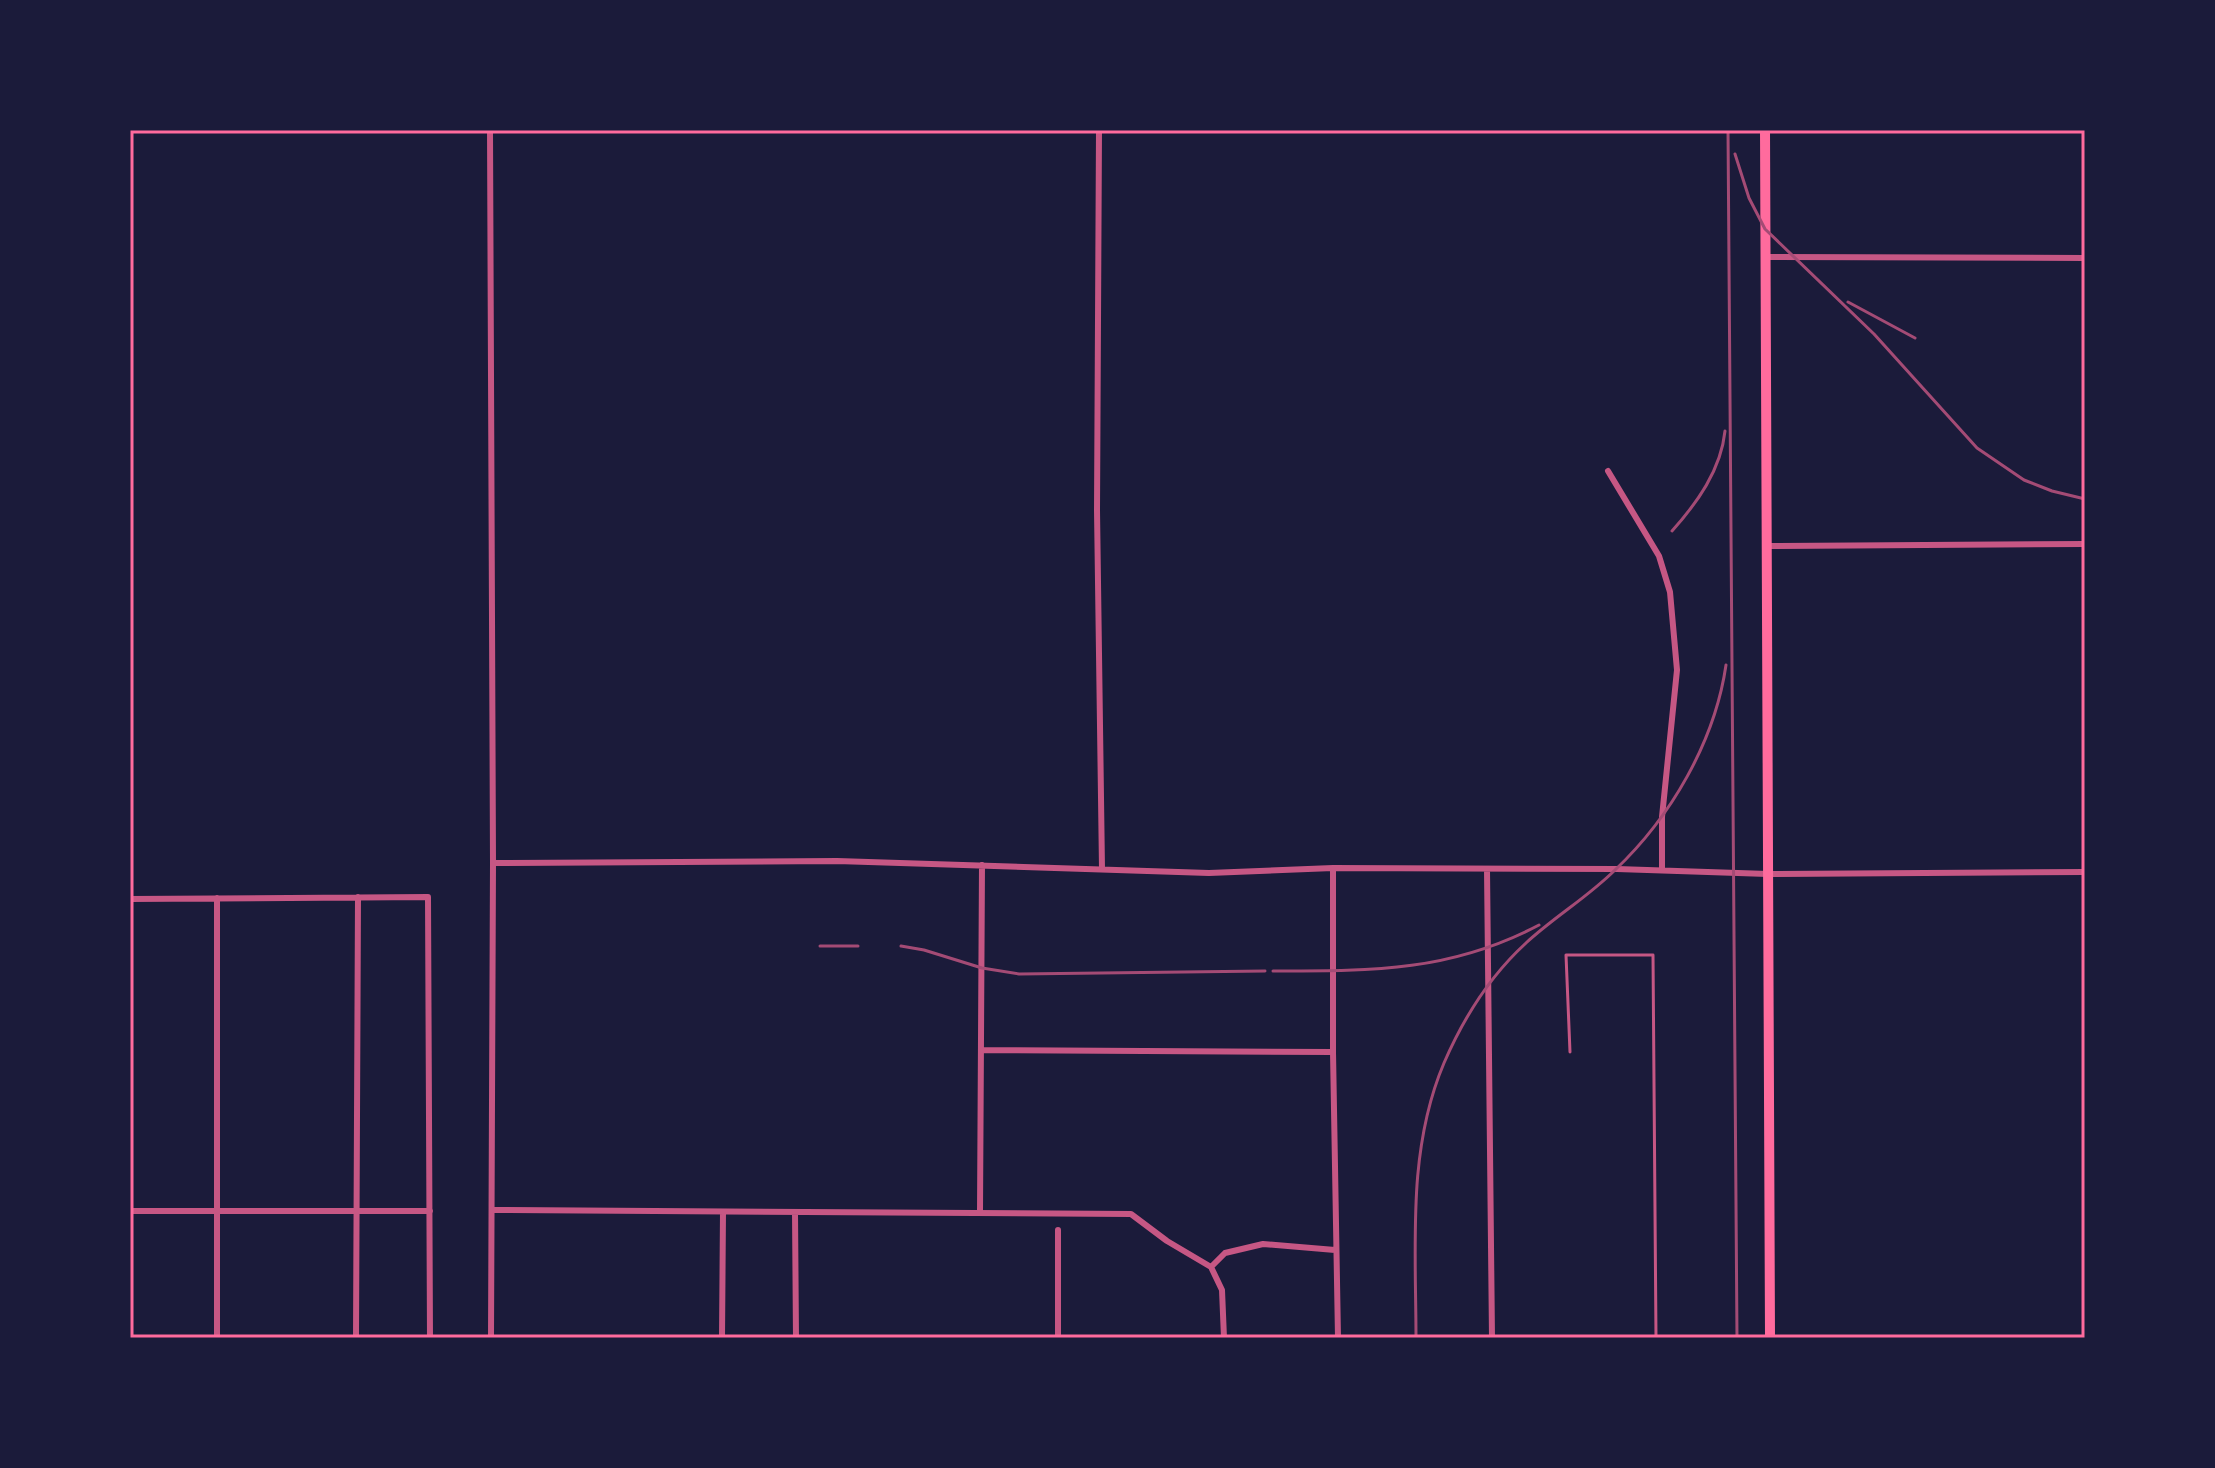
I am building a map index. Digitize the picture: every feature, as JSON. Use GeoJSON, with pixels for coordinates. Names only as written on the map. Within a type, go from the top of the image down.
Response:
{"type":"FeatureCollection","features":[{"type":"Feature","properties":{"kind":"main road"},"geometry":{"type":"LineString","coordinates":[[1765,130],[1770,1338]]}},
{"type":"Feature","properties":{"kind":"street"},"geometry":{"type":"LineString","coordinates":[[490,130],[491,1338]]}},
{"type":"Feature","properties":{"kind":"street"},"geometry":{"type":"LineString","coordinates":[[1099,130],[1097,510],[1102,869]]}},
{"type":"Feature","properties":{"kind":"street"},"geometry":{"type":"LineString","coordinates":[[1766,257],[2085,258]]}},
{"type":"Feature","properties":{"kind":"street"},"geometry":{"type":"LineString","coordinates":[[1608,471],[1659,556],[1670,592],[1677,670],[1662,817],[1662,870]]}},
{"type":"Feature","properties":{"kind":"street"},"geometry":{"type":"LineString","coordinates":[[1767,546],[2085,544]]}},
{"type":"Feature","properties":{"kind":"street"},"geometry":{"type":"LineString","coordinates":[[493,863],[837,861],[1209,873],[1333,868],[1662,870],[1768,874],[2085,872]]}},
{"type":"Feature","properties":{"kind":"street"},"geometry":{"type":"LineString","coordinates":[[980,1213],[982,865]]}},
{"type":"Feature","properties":{"kind":"street"},"geometry":{"type":"LineString","coordinates":[[1333,868],[1338,1338]]}},
{"type":"Feature","properties":{"kind":"street"},"geometry":{"type":"LineString","coordinates":[[1487,869],[1492,1338]]}},
{"type":"Feature","properties":{"kind":"street"},"geometry":{"type":"LineString","coordinates":[[356,1338],[358,897]]}},
{"type":"Feature","properties":{"kind":"street"},"geometry":{"type":"LineString","coordinates":[[130,899],[428,897],[430,1338]]}},
{"type":"Feature","properties":{"kind":"street"},"geometry":{"type":"LineString","coordinates":[[217,898],[217,1338]]}},
{"type":"Feature","properties":{"kind":"street"},"geometry":{"type":"LineString","coordinates":[[982,1050],[1333,1052]]}},
{"type":"Feature","properties":{"kind":"street"},"geometry":{"type":"LineString","coordinates":[[492,1210],[1131,1214],[1167,1241],[1211,1267],[1222,1290],[1224,1338]]}},
{"type":"Feature","properties":{"kind":"street"},"geometry":{"type":"LineString","coordinates":[[130,1211],[430,1211]]}},
{"type":"Feature","properties":{"kind":"street"},"geometry":{"type":"LineString","coordinates":[[722,1338],[723,1212]]}},
{"type":"Feature","properties":{"kind":"street"},"geometry":{"type":"LineString","coordinates":[[795,1212],[796,1338]]}},
{"type":"Feature","properties":{"kind":"street"},"geometry":{"type":"LineString","coordinates":[[1058,1230],[1058,1338]]}},
{"type":"Feature","properties":{"kind":"street"},"geometry":{"type":"LineString","coordinates":[[1211,1267],[1225,1253],[1263,1244],[1335,1250]]}},
{"type":"Feature","properties":{"kind":"lane"},"geometry":{"type":"LineString","coordinates":[[1570,1052],[1566,955],[1653,955],[1656,1338]]}},
{"type":"Feature","properties":{"kind":"railway"},"geometry":{"type":"LineString","coordinates":[[1728,130],[1737,1338]]}},
{"type":"Feature","properties":{"kind":"railway"},"geometry":{"type":"LineString","coordinates":[[1735,154],[1749,198],[1765,229],[1874,334],[1977,448],[2024,480],[2085,499]]}},
{"type":"Feature","properties":{"kind":"railway"},"geometry":{"type":"LineString","coordinates":[[1848,302],[1915,338]]}},
{"type":"Feature","properties":{"kind":"railway"},"geometry":{"type":"LineString","coordinates":[[1672,531],[1713,472],[1725,431]]}},
{"type":"Feature","properties":{"kind":"railway"},"geometry":{"type":"LineString","coordinates":[[1416,1338],[1415,1233],[1419,1164],[1432,1096],[1444,1063],[1469,1014],[1501,969],[1537,934],[1605,880],[1635,849],[1672,802],[1712,722],[1726,665]]}},
{"type":"Feature","properties":{"kind":"railway"},"geometry":{"type":"LineString","coordinates":[[1273,971],[1409,966],[1474,952],[1539,925]]}},
{"type":"Feature","properties":{"kind":"railway"},"geometry":{"type":"LineString","coordinates":[[820,946],[858,946]]}},
{"type":"Feature","properties":{"kind":"railway"},"geometry":{"type":"LineString","coordinates":[[901,946],[982,968],[1019,974],[1265,971]]}}]}
